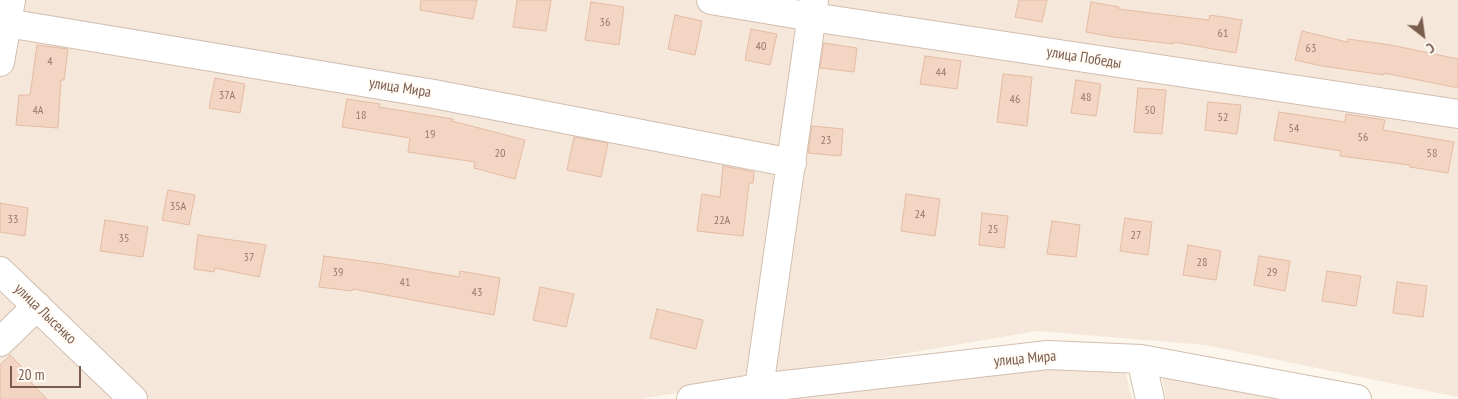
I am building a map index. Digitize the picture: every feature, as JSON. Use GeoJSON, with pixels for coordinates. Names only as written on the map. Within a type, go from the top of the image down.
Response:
{"type":"FeatureCollection","features":[{"type":"Feature","properties":{"kind":"street","name":"улица Победы"},"geometry":{"type":"LineString","coordinates":[[711,0],[813,8],[1458,114]]}},
{"type":"Feature","properties":{"kind":"street"},"geometry":{"type":"LineString","coordinates":[[759,388],[813,8]]}},
{"type":"Feature","properties":{"kind":"street"},"geometry":{"type":"LineString","coordinates":[[0,62],[9,12]]}},
{"type":"Feature","properties":{"kind":"street","name":"улица Мира"},"geometry":{"type":"LineString","coordinates":[[9,12],[792,163]]}},
{"type":"Feature","properties":{"kind":"street","name":"улица Лысенко"},"geometry":{"type":"LineString","coordinates":[[0,271],[133,399]]}},
{"type":"Feature","properties":{"kind":"street"},"geometry":{"type":"LineString","coordinates":[[0,342],[37,306]]}},
{"type":"Feature","properties":{"kind":"street","name":"улица Мира"},"geometry":{"type":"LineString","coordinates":[[691,399],[759,388],[1048,355],[1142,359],[1357,399]]}},
{"type":"Feature","properties":{"kind":"street"},"geometry":{"type":"LineString","coordinates":[[1142,359],[1150,399]]}},
{"type":"Feature","properties":{"kind":"shaded area"},"geometry":{"type":"Polygon","coordinates":[[[0,0],[1458,0],[1458,397],[1205,345],[1037,331],[641,399],[0,399],[0,0]]]}},
{"type":"Feature","properties":{"kind":"shaded area"},"geometry":{"type":"Polygon","coordinates":[[[1065,364],[1125,369],[1132,399],[788,399],[1065,364]]]}},
{"type":"Feature","properties":{"kind":"shaded area"},"geometry":{"type":"Polygon","coordinates":[[[1162,377],[1277,399],[1166,399],[1162,377]]]}},
{"type":"Feature","properties":{"kind":"building"},"geometry":{"type":"Polygon","coordinates":[[[421,0],[477,0],[473,19],[420,10],[421,0]]]}},
{"type":"Feature","properties":{"kind":"building"},"geometry":{"type":"Polygon","coordinates":[[[517,0],[551,0],[546,31],[513,27],[517,0]]]}},
{"type":"Feature","properties":{"kind":"building"},"geometry":{"type":"Polygon","coordinates":[[[1019,0],[1047,0],[1042,22],[1015,17],[1019,0]]]}},
{"type":"Feature","properties":{"kind":"building"},"geometry":{"type":"Polygon","coordinates":[[[591,2],[624,7],[619,45],[585,40],[591,2]]]}},
{"type":"Feature","properties":{"kind":"building"},"geometry":{"type":"Polygon","coordinates":[[[1091,2],[1119,7],[1118,9],[1209,20],[1210,15],[1242,20],[1236,53],[1174,42],[1174,44],[1086,32],[1091,2]]]}},
{"type":"Feature","properties":{"kind":"building"},"geometry":{"type":"Polygon","coordinates":[[[675,15],[702,21],[695,55],[668,49],[675,15]]]}},
{"type":"Feature","properties":{"kind":"building"},"geometry":{"type":"Polygon","coordinates":[[[751,29],[777,34],[770,65],[745,60],[751,29]]]}},
{"type":"Feature","properties":{"kind":"building"},"geometry":{"type":"Polygon","coordinates":[[[1302,31],[1347,42],[1348,39],[1391,45],[1458,59],[1458,88],[1384,73],[1384,75],[1322,66],[1295,60],[1302,31]]]}},
{"type":"Feature","properties":{"kind":"building"},"geometry":{"type":"Polygon","coordinates":[[[824,43],[857,48],[854,72],[820,68],[824,43]]]}},
{"type":"Feature","properties":{"kind":"building"},"geometry":{"type":"Polygon","coordinates":[[[37,45],[68,49],[64,80],[61,80],[58,128],[16,125],[19,95],[30,95],[37,45]]]}},
{"type":"Feature","properties":{"kind":"building"},"geometry":{"type":"Polygon","coordinates":[[[925,56],[961,61],[957,89],[920,84],[925,56]]]}},
{"type":"Feature","properties":{"kind":"building"},"geometry":{"type":"Polygon","coordinates":[[[1003,74],[1032,77],[1027,126],[997,122],[1003,74]]]}},
{"type":"Feature","properties":{"kind":"building"},"geometry":{"type":"Polygon","coordinates":[[[215,78],[245,84],[240,113],[209,108],[215,78]]]}},
{"type":"Feature","properties":{"kind":"building"},"geometry":{"type":"Polygon","coordinates":[[[1076,80],[1101,84],[1096,116],[1071,113],[1076,80]]]}},
{"type":"Feature","properties":{"kind":"building"},"geometry":{"type":"Polygon","coordinates":[[[1138,88],[1166,90],[1162,134],[1134,132],[1138,88]]]}},
{"type":"Feature","properties":{"kind":"building"},"geometry":{"type":"Polygon","coordinates":[[[347,99],[380,104],[379,107],[453,119],[452,121],[525,140],[515,179],[474,168],[475,162],[408,152],[410,138],[342,127],[347,99]]]}},
{"type":"Feature","properties":{"kind":"building"},"geometry":{"type":"Polygon","coordinates":[[[1208,102],[1241,105],[1237,134],[1205,130],[1208,102]]]}},
{"type":"Feature","properties":{"kind":"building"},"geometry":{"type":"Polygon","coordinates":[[[1279,112],[1345,122],[1346,114],[1385,120],[1383,130],[1454,142],[1448,173],[1410,167],[1410,165],[1340,156],[1341,151],[1274,140],[1279,112]]]}},
{"type":"Feature","properties":{"kind":"building"},"geometry":{"type":"Polygon","coordinates":[[[812,126],[843,129],[841,156],[808,153],[812,126]]]}},
{"type":"Feature","properties":{"kind":"building"},"geometry":{"type":"Polygon","coordinates":[[[574,137],[608,143],[601,177],[567,170],[574,137]]]}},
{"type":"Feature","properties":{"kind":"building"},"geometry":{"type":"Polygon","coordinates":[[[723,166],[754,172],[753,183],[749,183],[743,236],[697,231],[702,194],[720,197],[723,166]]]}},
{"type":"Feature","properties":{"kind":"building"},"geometry":{"type":"Polygon","coordinates":[[[168,190],[195,195],[189,225],[162,220],[168,190]]]}},
{"type":"Feature","properties":{"kind":"building"},"geometry":{"type":"Polygon","coordinates":[[[906,194],[940,199],[935,236],[901,231],[906,194]]]}},
{"type":"Feature","properties":{"kind":"building"},"geometry":{"type":"Polygon","coordinates":[[[0,203],[28,208],[25,236],[0,232],[0,203]]]}},
{"type":"Feature","properties":{"kind":"building"},"geometry":{"type":"Polygon","coordinates":[[[982,213],[1008,216],[1004,248],[979,245],[982,213]]]}},
{"type":"Feature","properties":{"kind":"building"},"geometry":{"type":"Polygon","coordinates":[[[1125,218],[1152,222],[1148,255],[1120,251],[1125,218]]]}},
{"type":"Feature","properties":{"kind":"building"},"geometry":{"type":"Polygon","coordinates":[[[105,220],[148,227],[143,257],[100,251],[105,220]]]}},
{"type":"Feature","properties":{"kind":"building"},"geometry":{"type":"Polygon","coordinates":[[[1052,221],[1080,225],[1076,257],[1047,254],[1052,221]]]}},
{"type":"Feature","properties":{"kind":"building"},"geometry":{"type":"Polygon","coordinates":[[[198,235],[266,245],[259,277],[215,268],[214,272],[194,269],[198,235]]]}},
{"type":"Feature","properties":{"kind":"building"},"geometry":{"type":"Polygon","coordinates":[[[1188,245],[1221,251],[1216,280],[1183,275],[1188,245]]]}},
{"type":"Feature","properties":{"kind":"building"},"geometry":{"type":"Polygon","coordinates":[[[324,256],[459,277],[460,271],[500,278],[494,315],[353,289],[352,291],[319,287],[324,256]]]}},
{"type":"Feature","properties":{"kind":"building"},"geometry":{"type":"Polygon","coordinates":[[[1259,256],[1290,261],[1285,291],[1254,285],[1259,256]]]}},
{"type":"Feature","properties":{"kind":"building"},"geometry":{"type":"Polygon","coordinates":[[[1327,271],[1361,276],[1356,306],[1322,301],[1327,271]]]}},
{"type":"Feature","properties":{"kind":"building"},"geometry":{"type":"Polygon","coordinates":[[[1397,282],[1427,286],[1423,317],[1393,313],[1397,282]]]}},
{"type":"Feature","properties":{"kind":"building"},"geometry":{"type":"Polygon","coordinates":[[[540,287],[574,294],[566,327],[533,320],[540,287]]]}},
{"type":"Feature","properties":{"kind":"building"},"geometry":{"type":"Polygon","coordinates":[[[657,309],[703,320],[696,349],[650,338],[657,309]]]}},
{"type":"Feature","properties":{"kind":"building"},"geometry":{"type":"Polygon","coordinates":[[[10,355],[25,370],[22,373],[47,399],[0,399],[0,365],[10,355]]]}}]}
